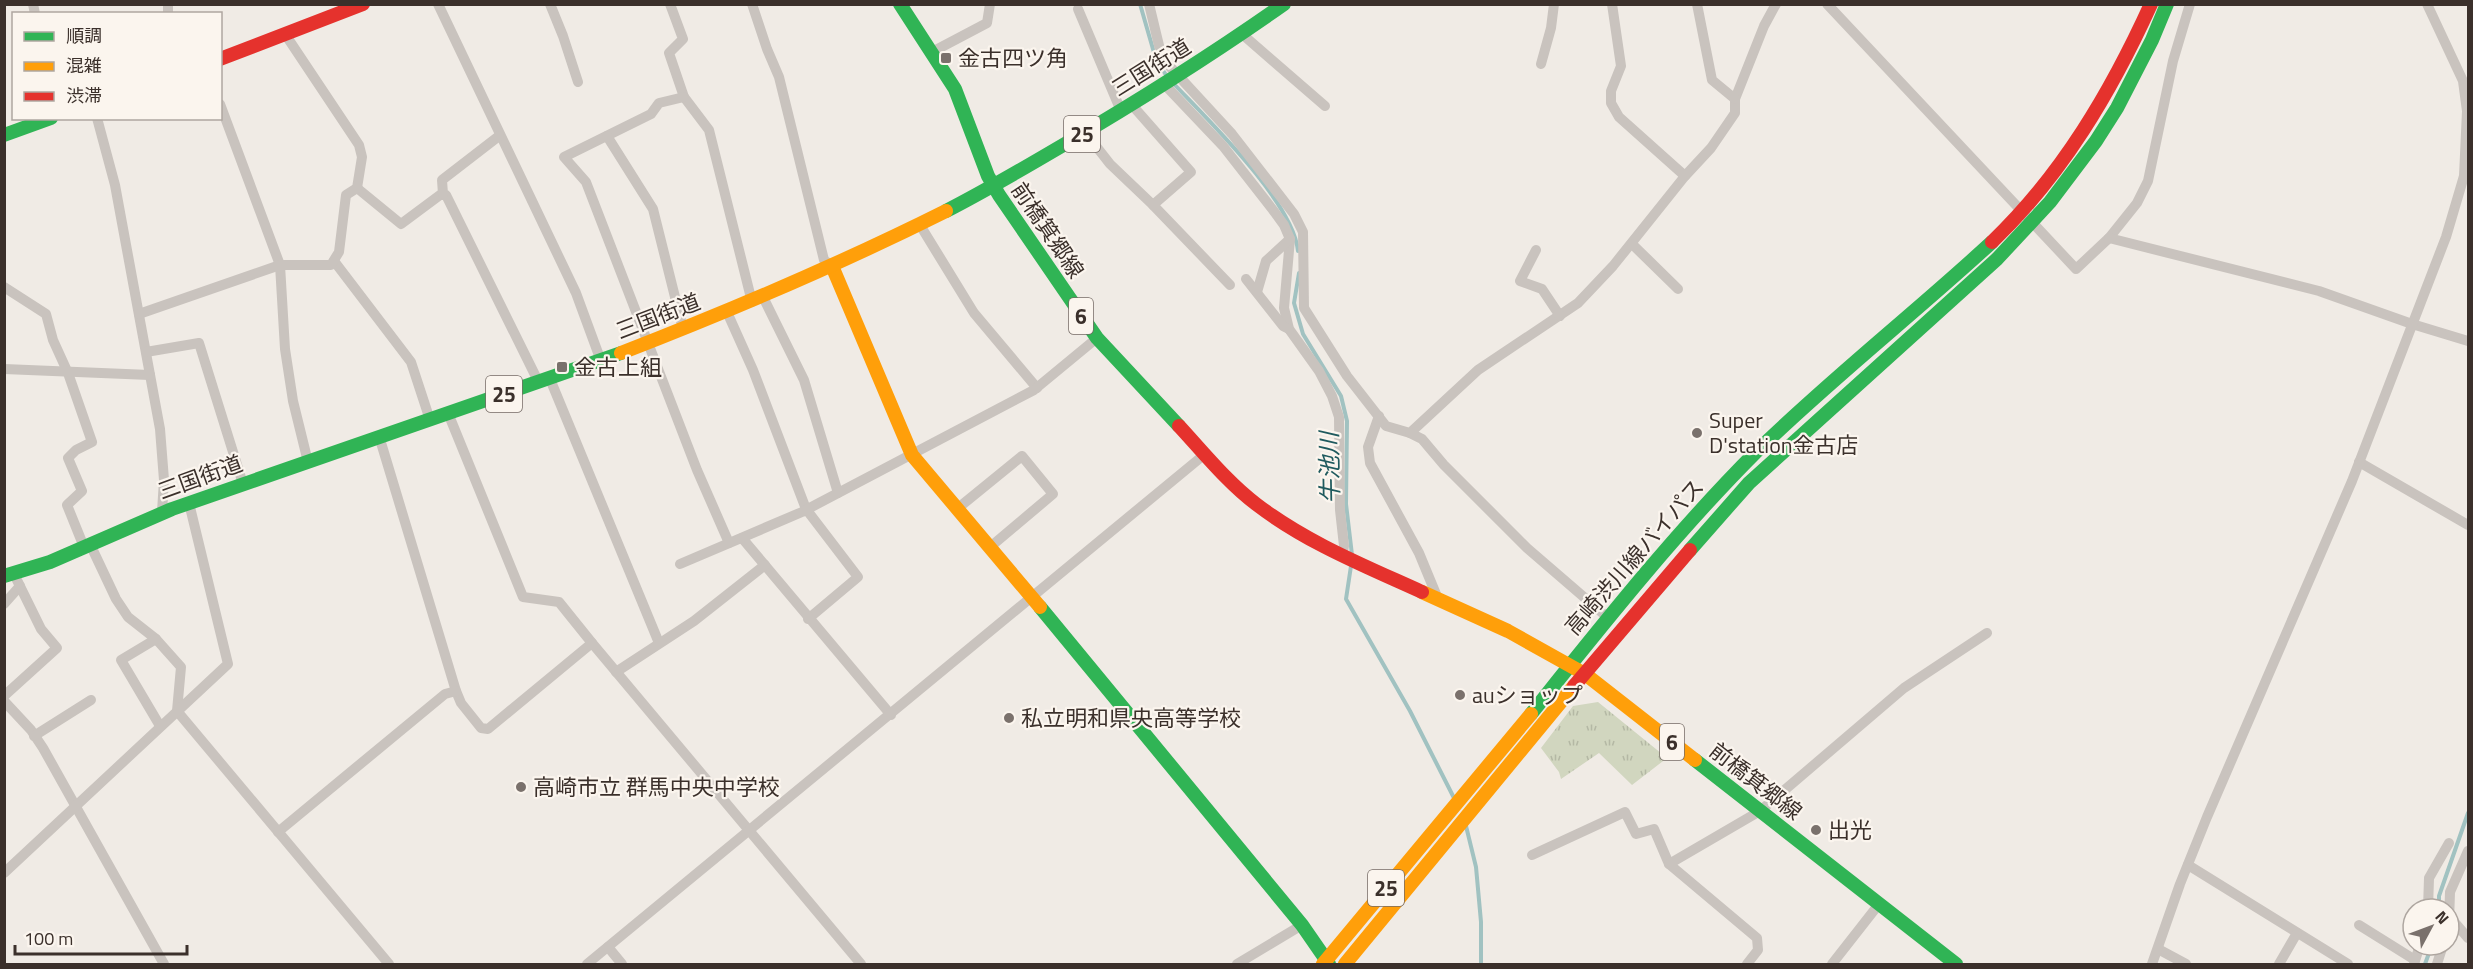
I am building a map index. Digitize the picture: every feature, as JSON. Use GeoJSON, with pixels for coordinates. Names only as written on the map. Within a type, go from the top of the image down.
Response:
{"type":"FeatureCollection","features":[{"type":"Feature","properties":{"kind":"main road"},"geometry":{"type":"LineString","coordinates":[[222,57],[363,4]]}},
{"type":"Feature","properties":{"kind":"main road","name":"前橋箕郷線"},"geometry":{"type":"LineString","coordinates":[[900,4],[954,89],[994,186],[1096,338],[1254,503],[1295,532],[1344,557],[1508,631],[1570,664],[1956,964]]}},
{"type":"Feature","properties":{"kind":"main road","name":"高崎渋川線バイパス"},"geometry":{"type":"LineString","coordinates":[[1326,963],[1524,724],[1607,617],[1681,532],[1737,472],[1860,358],[1986,247],[2022,211],[2057,168],[2099,108],[2151,4]]}},
{"type":"Feature","properties":{"kind":"main road","name":"高崎渋川線バイパス"},"geometry":{"type":"LineString","coordinates":[[1345,964],[1694,544],[1749,483],[1997,259],[2032,223],[2086,155],[2111,117],[2145,58],[2167,4]]}},
{"type":"Feature","properties":{"kind":"main road","name":"三国街道"},"geometry":{"type":"LineString","coordinates":[[13,579],[162,512],[601,361],[757,300],[832,267],[994,186],[1172,80],[1282,5]]}},
{"type":"Feature","properties":{"kind":"main road"},"geometry":{"type":"LineString","coordinates":[[4,135],[45,120]]}},
{"type":"Feature","properties":{"kind":"main road"},"geometry":{"type":"LineString","coordinates":[[832,267],[912,455],[1147,735],[1302,925],[1326,963]]}},
{"type":"Feature","properties":{"kind":"street"},"geometry":{"type":"LineString","coordinates":[[438,4],[499,136],[576,293],[601,361]]}},
{"type":"Feature","properties":{"kind":"street"},"geometry":{"type":"LineString","coordinates":[[550,4],[578,82]]}},
{"type":"Feature","properties":{"kind":"street"},"geometry":{"type":"LineString","coordinates":[[670,4],[683,39],[669,53],[684,97],[709,130],[757,300],[804,380],[838,493]]}},
{"type":"Feature","properties":{"kind":"street"},"geometry":{"type":"LineString","coordinates":[[752,4],[763,39],[779,77],[824,260],[832,267]]}},
{"type":"Feature","properties":{"kind":"street"},"geometry":{"type":"LineString","coordinates":[[932,52],[987,23],[990,4]]}},
{"type":"Feature","properties":{"kind":"street"},"geometry":{"type":"LineString","coordinates":[[1149,4],[1162,58],[1172,80],[1279,218],[1290,239],[1284,308],[1289,329],[1304,348],[1332,396],[1339,417],[1340,510],[1344,557]]}},
{"type":"Feature","properties":{"kind":"street"},"geometry":{"type":"LineString","coordinates":[[1541,64],[1551,28],[1554,4]]}},
{"type":"Feature","properties":{"kind":"street"},"geometry":{"type":"LineString","coordinates":[[1612,4],[1621,66],[1611,91],[1611,103],[1618,117],[1685,176]]}},
{"type":"Feature","properties":{"kind":"street"},"geometry":{"type":"LineString","coordinates":[[1697,4],[1712,80],[1735,99]]}},
{"type":"Feature","properties":{"kind":"street"},"geometry":{"type":"LineString","coordinates":[[1410,433],[1478,370],[1560,316],[1593,288],[1632,244],[1685,176],[1712,148],[1735,113],[1735,99],[1764,26],[1776,4]]}},
{"type":"Feature","properties":{"kind":"street"},"geometry":{"type":"LineString","coordinates":[[1827,4],[2076,269],[2109,238],[2137,203],[2148,182],[2173,61],[2190,4]]}},
{"type":"Feature","properties":{"kind":"street"},"geometry":{"type":"LineString","coordinates":[[2152,964],[2188,865],[2359,462],[2446,237],[2464,176],[2468,111],[2463,81],[2427,4]]}},
{"type":"Feature","properties":{"kind":"street"},"geometry":{"type":"LineString","coordinates":[[1078,9],[1127,108],[1191,172],[1154,205]]}},
{"type":"Feature","properties":{"kind":"street"},"geometry":{"type":"LineString","coordinates":[[139,314],[280,265],[331,265],[339,252],[346,195],[357,188],[362,157],[358,144],[285,34]]}},
{"type":"Feature","properties":{"kind":"street"},"geometry":{"type":"LineString","coordinates":[[1242,34],[1325,106]]}},
{"type":"Feature","properties":{"kind":"street"},"geometry":{"type":"LineString","coordinates":[[1172,80],[1232,134],[1294,214],[1303,232],[1305,245],[1304,308],[1347,376],[1386,426],[1422,439],[1444,465],[1527,548],[1607,617]]}},
{"type":"Feature","properties":{"kind":"street"},"geometry":{"type":"LineString","coordinates":[[684,97],[659,103],[651,114],[564,157],[586,182],[697,470],[729,543]]}},
{"type":"Feature","properties":{"kind":"street"},"geometry":{"type":"LineString","coordinates":[[222,109],[280,265],[285,349],[293,400],[308,462]]}},
{"type":"Feature","properties":{"kind":"street"},"geometry":{"type":"LineString","coordinates":[[98,120],[116,184],[163,454],[162,512]]}},
{"type":"Feature","properties":{"kind":"street"},"geometry":{"type":"LineString","coordinates":[[1085,132],[1110,164],[1154,205],[1230,285]]}},
{"type":"Feature","properties":{"kind":"street"},"geometry":{"type":"LineString","coordinates":[[499,136],[442,180],[443,194],[544,381],[659,643]]}},
{"type":"Feature","properties":{"kind":"street"},"geometry":{"type":"LineString","coordinates":[[606,136],[653,209],[683,329]]}},
{"type":"Feature","properties":{"kind":"street"},"geometry":{"type":"LineString","coordinates":[[357,188],[401,224],[443,194]]}},
{"type":"Feature","properties":{"kind":"street"},"geometry":{"type":"LineString","coordinates":[[920,225],[974,313],[1037,388]]}},
{"type":"Feature","properties":{"kind":"street"},"geometry":{"type":"LineString","coordinates":[[2109,238],[2319,291],[2412,324],[2469,341]]}},
{"type":"Feature","properties":{"kind":"street"},"geometry":{"type":"LineString","coordinates":[[1257,292],[1266,261],[1290,239]]}},
{"type":"Feature","properties":{"kind":"street"},"geometry":{"type":"LineString","coordinates":[[1632,244],[1678,289]]}},
{"type":"Feature","properties":{"kind":"street"},"geometry":{"type":"LineString","coordinates":[[1536,250],[1520,280],[1542,289],[1560,316]]}},
{"type":"Feature","properties":{"kind":"street"},"geometry":{"type":"LineString","coordinates":[[334,261],[411,362],[430,420]]}},
{"type":"Feature","properties":{"kind":"street"},"geometry":{"type":"LineString","coordinates":[[1246,279],[1282,326],[1289,329]]}},
{"type":"Feature","properties":{"kind":"street"},"geometry":{"type":"LineString","coordinates":[[4,286],[46,314],[53,340],[68,373],[92,442],[76,450],[68,458],[82,491],[67,505],[116,600],[128,617],[156,639],[181,667],[177,711],[389,964]]}},
{"type":"Feature","properties":{"kind":"street"},"geometry":{"type":"LineString","coordinates":[[727,312],[753,370],[806,510],[858,577],[808,619]]}},
{"type":"Feature","properties":{"kind":"street"},"geometry":{"type":"LineString","coordinates":[[1304,348],[1322,336]]}},
{"type":"Feature","properties":{"kind":"street"},"geometry":{"type":"LineString","coordinates":[[680,564],[806,510],[1037,388],[1096,338]]}},
{"type":"Feature","properties":{"kind":"street"},"geometry":{"type":"LineString","coordinates":[[146,352],[199,344],[243,484]]}},
{"type":"Feature","properties":{"kind":"street"},"geometry":{"type":"LineString","coordinates":[[4,369],[150,375]]}},
{"type":"Feature","properties":{"kind":"street"},"geometry":{"type":"LineString","coordinates":[[448,412],[523,597],[559,602],[861,964]]}},
{"type":"Feature","properties":{"kind":"street"},"geometry":{"type":"LineString","coordinates":[[1379,416],[1368,447],[1370,463],[1419,553],[1438,599]]}},
{"type":"Feature","properties":{"kind":"street"},"geometry":{"type":"LineString","coordinates":[[379,436],[456,691],[461,704],[481,728],[488,729],[592,643]]}},
{"type":"Feature","properties":{"kind":"street"},"geometry":{"type":"LineString","coordinates":[[587,964],[1205,454]]}},
{"type":"Feature","properties":{"kind":"street"},"geometry":{"type":"LineString","coordinates":[[957,509],[1022,456],[1053,494],[989,548]]}},
{"type":"Feature","properties":{"kind":"street"},"geometry":{"type":"LineString","coordinates":[[2359,462],[2469,525]]}},
{"type":"Feature","properties":{"kind":"street"},"geometry":{"type":"LineString","coordinates":[[4,873],[228,664],[189,503]]}},
{"type":"Feature","properties":{"kind":"street"},"geometry":{"type":"LineString","coordinates":[[742,538],[891,715]]}},
{"type":"Feature","properties":{"kind":"street"},"geometry":{"type":"LineString","coordinates":[[616,672],[694,621],[765,565]]}},
{"type":"Feature","properties":{"kind":"street"},"geometry":{"type":"LineString","coordinates":[[4,604],[13,579]]}},
{"type":"Feature","properties":{"kind":"street"},"geometry":{"type":"LineString","coordinates":[[4,696],[57,648],[41,629],[13,579]]}},
{"type":"Feature","properties":{"kind":"street"},"geometry":{"type":"LineString","coordinates":[[1670,864],[1760,810],[1904,688],[1987,633]]}},
{"type":"Feature","properties":{"kind":"street"},"geometry":{"type":"LineString","coordinates":[[156,639],[121,660],[160,726]]}},
{"type":"Feature","properties":{"kind":"street"},"geometry":{"type":"LineString","coordinates":[[278,831],[445,694],[456,691]]}},
{"type":"Feature","properties":{"kind":"street"},"geometry":{"type":"LineString","coordinates":[[34,736],[90,700]]}},
{"type":"Feature","properties":{"kind":"street"},"geometry":{"type":"LineString","coordinates":[[4,701],[34,736],[77,806],[164,964]]}},
{"type":"Feature","properties":{"kind":"street"},"geometry":{"type":"LineString","coordinates":[[1532,855],[1625,812],[1636,834],[1654,829],[1675,871],[1757,938],[1758,950],[1747,964]]}},
{"type":"Feature","properties":{"kind":"street"},"geometry":{"type":"LineString","coordinates":[[2428,897],[2429,878],[2449,843]]}},
{"type":"Feature","properties":{"kind":"street"},"geometry":{"type":"LineString","coordinates":[[2450,897],[2450,892],[2469,850]]}},
{"type":"Feature","properties":{"kind":"street"},"geometry":{"type":"LineString","coordinates":[[2188,865],[2348,964]]}},
{"type":"Feature","properties":{"kind":"street"},"geometry":{"type":"LineString","coordinates":[[1832,964],[1879,904]]}},
{"type":"Feature","properties":{"kind":"street"},"geometry":{"type":"LineString","coordinates":[[1237,964],[1302,925]]}},
{"type":"Feature","properties":{"kind":"street"},"geometry":{"type":"LineString","coordinates":[[2359,925],[2415,962]]}},
{"type":"Feature","properties":{"kind":"street"},"geometry":{"type":"LineString","coordinates":[[2279,964],[2297,933]]}},
{"type":"Feature","properties":{"kind":"street"},"geometry":{"type":"LineString","coordinates":[[608,947],[622,964]]}},
{"type":"Feature","properties":{"kind":"street"},"geometry":{"type":"LineString","coordinates":[[2158,949],[2186,964]]}},
{"type":"Feature","properties":{"kind":"green space"},"geometry":{"type":"Polygon","coordinates":[[[1598,702],[1667,758],[1632,785],[1599,753],[1561,779],[1559,772],[1541,748],[1573,706],[1598,702]]]}},
{"type":"Feature","properties":{"kind":"waterway","name":"牛池川"},"geometry":{"type":"LineString","coordinates":[[1140,4],[1157,63],[1167,76]]}},
{"type":"Feature","properties":{"kind":"waterway","name":"牛池川"},"geometry":{"type":"LineString","coordinates":[[1174,84],[1227,140],[1266,186],[1293,231],[1298,251]]}},
{"type":"Feature","properties":{"kind":"waterway","name":"牛池川"},"geometry":{"type":"LineString","coordinates":[[1299,273],[1294,303],[1303,334],[1341,396],[1347,421],[1346,504],[1352,555]]}},
{"type":"Feature","properties":{"kind":"waterway","name":"牛池川"},"geometry":{"type":"LineString","coordinates":[[1351,566],[1346,599],[1410,711],[1455,800]]}},
{"type":"Feature","properties":{"kind":"waterway"},"geometry":{"type":"LineString","coordinates":[[2439,897],[2468,813]]}},
{"type":"Feature","properties":{"kind":"waterway","name":"牛池川"},"geometry":{"type":"LineString","coordinates":[[1466,826],[1476,867],[1481,922],[1481,964]]}},
{"type":"Feature","properties":{"kind":"waterway"},"geometry":{"type":"LineString","coordinates":[[2425,964],[2428,957]]}},
{"type":"Feature","properties":{"kind":"traffic: fast"},"geometry":{"type":"LineString","coordinates":[[900,4],[955,89],[988,176],[999,195],[1097,338],[1179,426]]}},
{"type":"Feature","properties":{"kind":"traffic: fast"},"geometry":{"type":"LineString","coordinates":[[946,211],[1121,111],[1284,4]]}},
{"type":"Feature","properties":{"kind":"traffic: fast"},"geometry":{"type":"LineString","coordinates":[[1690,550],[1749,483],[1997,259],[2050,202],[2096,141],[2117,108],[2152,40],[2167,4]]}},
{"type":"Feature","properties":{"kind":"traffic: fast"},"geometry":{"type":"LineString","coordinates":[[4,135],[45,120]]}},
{"type":"Feature","properties":{"kind":"traffic: fast"},"geometry":{"type":"LineString","coordinates":[[1531,714],[1668,547],[1757,451],[1992,242]]}},
{"type":"Feature","properties":{"kind":"traffic: fast"},"geometry":{"type":"LineString","coordinates":[[4,576],[50,562],[172,509],[621,353]]}},
{"type":"Feature","properties":{"kind":"traffic: fast"},"geometry":{"type":"LineString","coordinates":[[1040,607],[1302,925],[1329,964]]}},
{"type":"Feature","properties":{"kind":"traffic: fast"},"geometry":{"type":"LineString","coordinates":[[1695,760],[1956,964]]}},
{"type":"Feature","properties":{"kind":"traffic: slow"},"geometry":{"type":"LineString","coordinates":[[621,353],[785,286],[946,211]]}},
{"type":"Feature","properties":{"kind":"traffic: slow"},"geometry":{"type":"LineString","coordinates":[[832,266],[912,455],[1040,607]]}},
{"type":"Feature","properties":{"kind":"traffic: slow"},"geometry":{"type":"LineString","coordinates":[[1422,592],[1508,631],[1585,674],[1695,760]]}},
{"type":"Feature","properties":{"kind":"traffic: slow"},"geometry":{"type":"LineString","coordinates":[[1345,964],[1574,686]]}},
{"type":"Feature","properties":{"kind":"traffic: slow"},"geometry":{"type":"LineString","coordinates":[[1323,964],[1531,714]]}},
{"type":"Feature","properties":{"kind":"traffic: jam"},"geometry":{"type":"LineString","coordinates":[[222,58],[363,4]]}},
{"type":"Feature","properties":{"kind":"traffic: jam"},"geometry":{"type":"LineString","coordinates":[[1992,242],[2041,189],[2083,131],[2119,69],[2151,4]]}},
{"type":"Feature","properties":{"kind":"traffic: jam"},"geometry":{"type":"LineString","coordinates":[[1179,426],[1236,487],[1275,518],[1337,553],[1422,592]]}},
{"type":"Feature","properties":{"kind":"traffic: jam"},"geometry":{"type":"LineString","coordinates":[[1574,686],[1690,550]]}},
{"type":"Feature","properties":{"kind":"place","name":"金古四ツ角"},"geometry":{"type":"Point","coordinates":[946,58]}},
{"type":"Feature","properties":{"kind":"place","name":"金古上組"},"geometry":{"type":"Point","coordinates":[562,367]}},
{"type":"Feature","properties":{"kind":"place","name":"Super D'station金古店"},"geometry":{"type":"Point","coordinates":[1697,433]}},
{"type":"Feature","properties":{"kind":"place","name":"auショップ"},"geometry":{"type":"Point","coordinates":[1460,695]}},
{"type":"Feature","properties":{"kind":"place","name":"私立明和県央高等学校"},"geometry":{"type":"Point","coordinates":[1009,718]}},
{"type":"Feature","properties":{"kind":"place","name":"高崎市立 群馬中央中学校"},"geometry":{"type":"Point","coordinates":[521,787]}},
{"type":"Feature","properties":{"kind":"place","name":"出光"},"geometry":{"type":"Point","coordinates":[1816,830]}}]}
